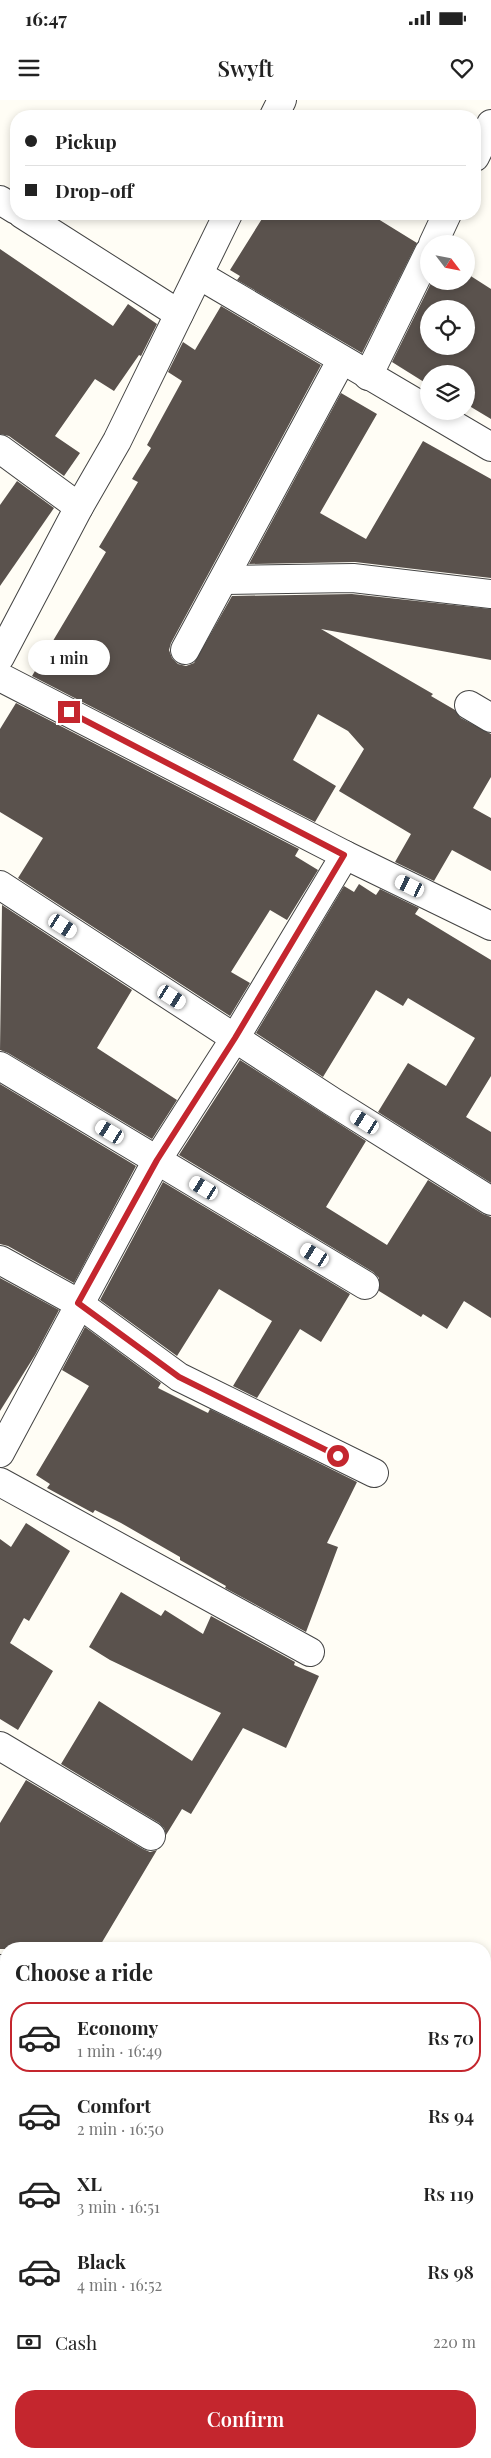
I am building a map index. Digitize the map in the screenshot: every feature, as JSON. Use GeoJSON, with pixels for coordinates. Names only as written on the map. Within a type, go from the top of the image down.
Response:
{"type":"FeatureCollection","features":[{"type":"Feature","properties":{"kind":"street"},"geometry":{"type":"LineString","coordinates":[[481,145],[491,124]]}},
{"type":"Feature","properties":{"kind":"street"},"geometry":{"type":"LineString","coordinates":[[31,220],[179,314]]}},
{"type":"Feature","properties":{"kind":"street"},"geometry":{"type":"LineString","coordinates":[[0,657],[79,507],[113,450],[225,220]]}},
{"type":"Feature","properties":{"kind":"street"},"geometry":{"type":"LineString","coordinates":[[437,235],[444,220]]}},
{"type":"Feature","properties":{"kind":"street"},"geometry":{"type":"LineString","coordinates":[[368,376],[420,270]]}},
{"type":"Feature","properties":{"kind":"street"},"geometry":{"type":"LineString","coordinates":[[199,275],[341,361],[491,447]]}},
{"type":"Feature","properties":{"kind":"street"},"geometry":{"type":"LineString","coordinates":[[185,650],[225,580],[341,361]]}},
{"type":"Feature","properties":{"kind":"street"},"geometry":{"type":"LineString","coordinates":[[0,449],[79,507]]}},
{"type":"Feature","properties":{"kind":"street"},"geometry":{"type":"LineString","coordinates":[[225,580],[353,578],[491,594]]}},
{"type":"Feature","properties":{"kind":"street"},"geometry":{"type":"LineString","coordinates":[[0,677],[344,855],[491,926]]}},
{"type":"Feature","properties":{"kind":"street"},"geometry":{"type":"LineString","coordinates":[[0,1453],[78,1303],[157,1160],[235,1038],[344,855]]}},
{"type":"Feature","properties":{"kind":"street"},"geometry":{"type":"LineString","coordinates":[[0,885],[491,1201]]}},
{"type":"Feature","properties":{"kind":"street"},"geometry":{"type":"LineString","coordinates":[[0,1066],[365,1285]]}},
{"type":"Feature","properties":{"kind":"street"},"geometry":{"type":"LineString","coordinates":[[0,1260],[78,1303],[179,1377],[374,1473]]}},
{"type":"Feature","properties":{"kind":"street"},"geometry":{"type":"LineString","coordinates":[[0,1482],[310,1652]]}},
{"type":"Feature","properties":{"kind":"street"},"geometry":{"type":"LineString","coordinates":[[0,1746],[152,1836]]}},
{"type":"Feature","properties":{"kind":"building"},"geometry":{"type":"Polygon","coordinates":[[[261,220],[380,220],[417,243],[362,353],[237,280],[240,276],[230,270],[261,220]]]}},
{"type":"Feature","properties":{"kind":"building"},"geometry":{"type":"Polygon","coordinates":[[[0,249],[113,326],[128,304],[157,324],[141,356],[139,355],[114,391],[95,379],[55,436],[80,453],[64,476],[9,436],[0,434],[0,249]]]}},
{"type":"Feature","properties":{"kind":"building"},"geometry":{"type":"Polygon","coordinates":[[[475,279],[491,289],[491,419],[475,409],[475,365],[420,365],[420,380],[392,362],[420,305],[420,355],[475,355],[475,300],[423,300],[428,290],[475,290],[475,279]]]}},
{"type":"Feature","properties":{"kind":"building"},"geometry":{"type":"Polygon","coordinates":[[[221,306],[321,365],[171,643],[169,650],[172,658],[178,664],[186,666],[194,663],[232,596],[352,594],[491,609],[491,660],[321,629],[433,694],[431,696],[455,710],[461,718],[491,734],[491,777],[473,808],[491,818],[491,871],[452,850],[434,881],[395,862],[411,834],[339,791],[364,749],[348,731],[318,714],[293,760],[336,786],[315,822],[32,676],[106,552],[99,547],[138,482],[132,479],[151,448],[147,445],[182,381],[168,372],[183,342],[195,350],[221,306]]]}},
{"type":"Feature","properties":{"kind":"building"},"geometry":{"type":"Polygon","coordinates":[[[341,393],[377,414],[320,513],[366,539],[423,441],[491,479],[491,578],[355,562],[249,564],[341,393]]]}},
{"type":"Feature","properties":{"kind":"building"},"geometry":{"type":"Polygon","coordinates":[[[17,481],[54,508],[0,586],[0,505],[17,481]]]}},
{"type":"Feature","properties":{"kind":"building"},"geometry":{"type":"Polygon","coordinates":[[[16,703],[299,849],[295,856],[318,870],[287,920],[270,910],[231,972],[250,983],[230,1016],[18,878],[43,838],[0,812],[0,729],[16,703]]]}},
{"type":"Feature","properties":{"kind":"building"},"geometry":{"type":"Polygon","coordinates":[[[359,884],[376,895],[380,889],[419,908],[415,914],[491,960],[491,1076],[466,1117],[491,1132],[491,1183],[378,1112],[408,1063],[446,1086],[475,1038],[408,998],[403,1006],[376,990],[323,1077],[256,1033],[344,886],[354,892],[359,884]]]}},
{"type":"Feature","properties":{"kind":"building"},"geometry":{"type":"Polygon","coordinates":[[[2,905],[132,990],[97,1048],[177,1100],[152,1139],[0,1050],[2,905]]]}},
{"type":"Feature","properties":{"kind":"building"},"geometry":{"type":"Polygon","coordinates":[[[240,1060],[366,1141],[326,1207],[387,1245],[428,1180],[491,1217],[491,1318],[464,1301],[447,1329],[423,1314],[421,1317],[379,1291],[379,1278],[373,1272],[179,1155],[240,1060]]]}},
{"type":"Feature","properties":{"kind":"building"},"geometry":{"type":"Polygon","coordinates":[[[0,1084],[136,1166],[74,1283],[8,1246],[0,1244],[0,1084]]]}},
{"type":"Feature","properties":{"kind":"building"},"geometry":{"type":"Polygon","coordinates":[[[163,1182],[350,1294],[321,1342],[300,1329],[257,1398],[233,1386],[272,1321],[219,1289],[177,1356],[100,1300],[163,1182]]]}},
{"type":"Feature","properties":{"kind":"building"},"geometry":{"type":"Polygon","coordinates":[[[0,1278],[59,1310],[35,1355],[0,1411],[0,1278]]]}},
{"type":"Feature","properties":{"kind":"building"},"geometry":{"type":"Polygon","coordinates":[[[85,1327],[161,1383],[158,1388],[208,1413],[210,1409],[357,1482],[327,1543],[338,1547],[306,1632],[225,1588],[226,1586],[180,1560],[180,1557],[121,1523],[95,1510],[93,1513],[47,1488],[50,1484],[36,1475],[89,1386],[62,1370],[85,1327]]]}},
{"type":"Feature","properties":{"kind":"building"},"geometry":{"type":"Polygon","coordinates":[[[26,1523],[70,1551],[29,1621],[24,1618],[10,1643],[53,1671],[18,1730],[0,1719],[0,1539],[11,1547],[26,1523]]]}},
{"type":"Feature","properties":{"kind":"building"},"geometry":{"type":"Polygon","coordinates":[[[121,1592],[161,1616],[165,1610],[203,1634],[211,1616],[295,1662],[294,1665],[319,1676],[286,1748],[243,1728],[191,1814],[182,1809],[166,1835],[164,1828],[159,1823],[61,1764],[99,1701],[192,1761],[221,1713],[110,1660],[89,1647],[121,1592]]]}},
{"type":"Feature","properties":{"kind":"building"},"geometry":{"type":"Polygon","coordinates":[[[26,1780],[143,1849],[150,1852],[157,1850],[102,1942],[0,1942],[0,1823],[26,1780]]]}},
{"type":"Feature","properties":{"kind":"route"},"geometry":{"type":"LineString","coordinates":[[69,712],[344,855],[235,1038],[157,1160],[78,1303],[179,1377],[338,1456]]}}]}
